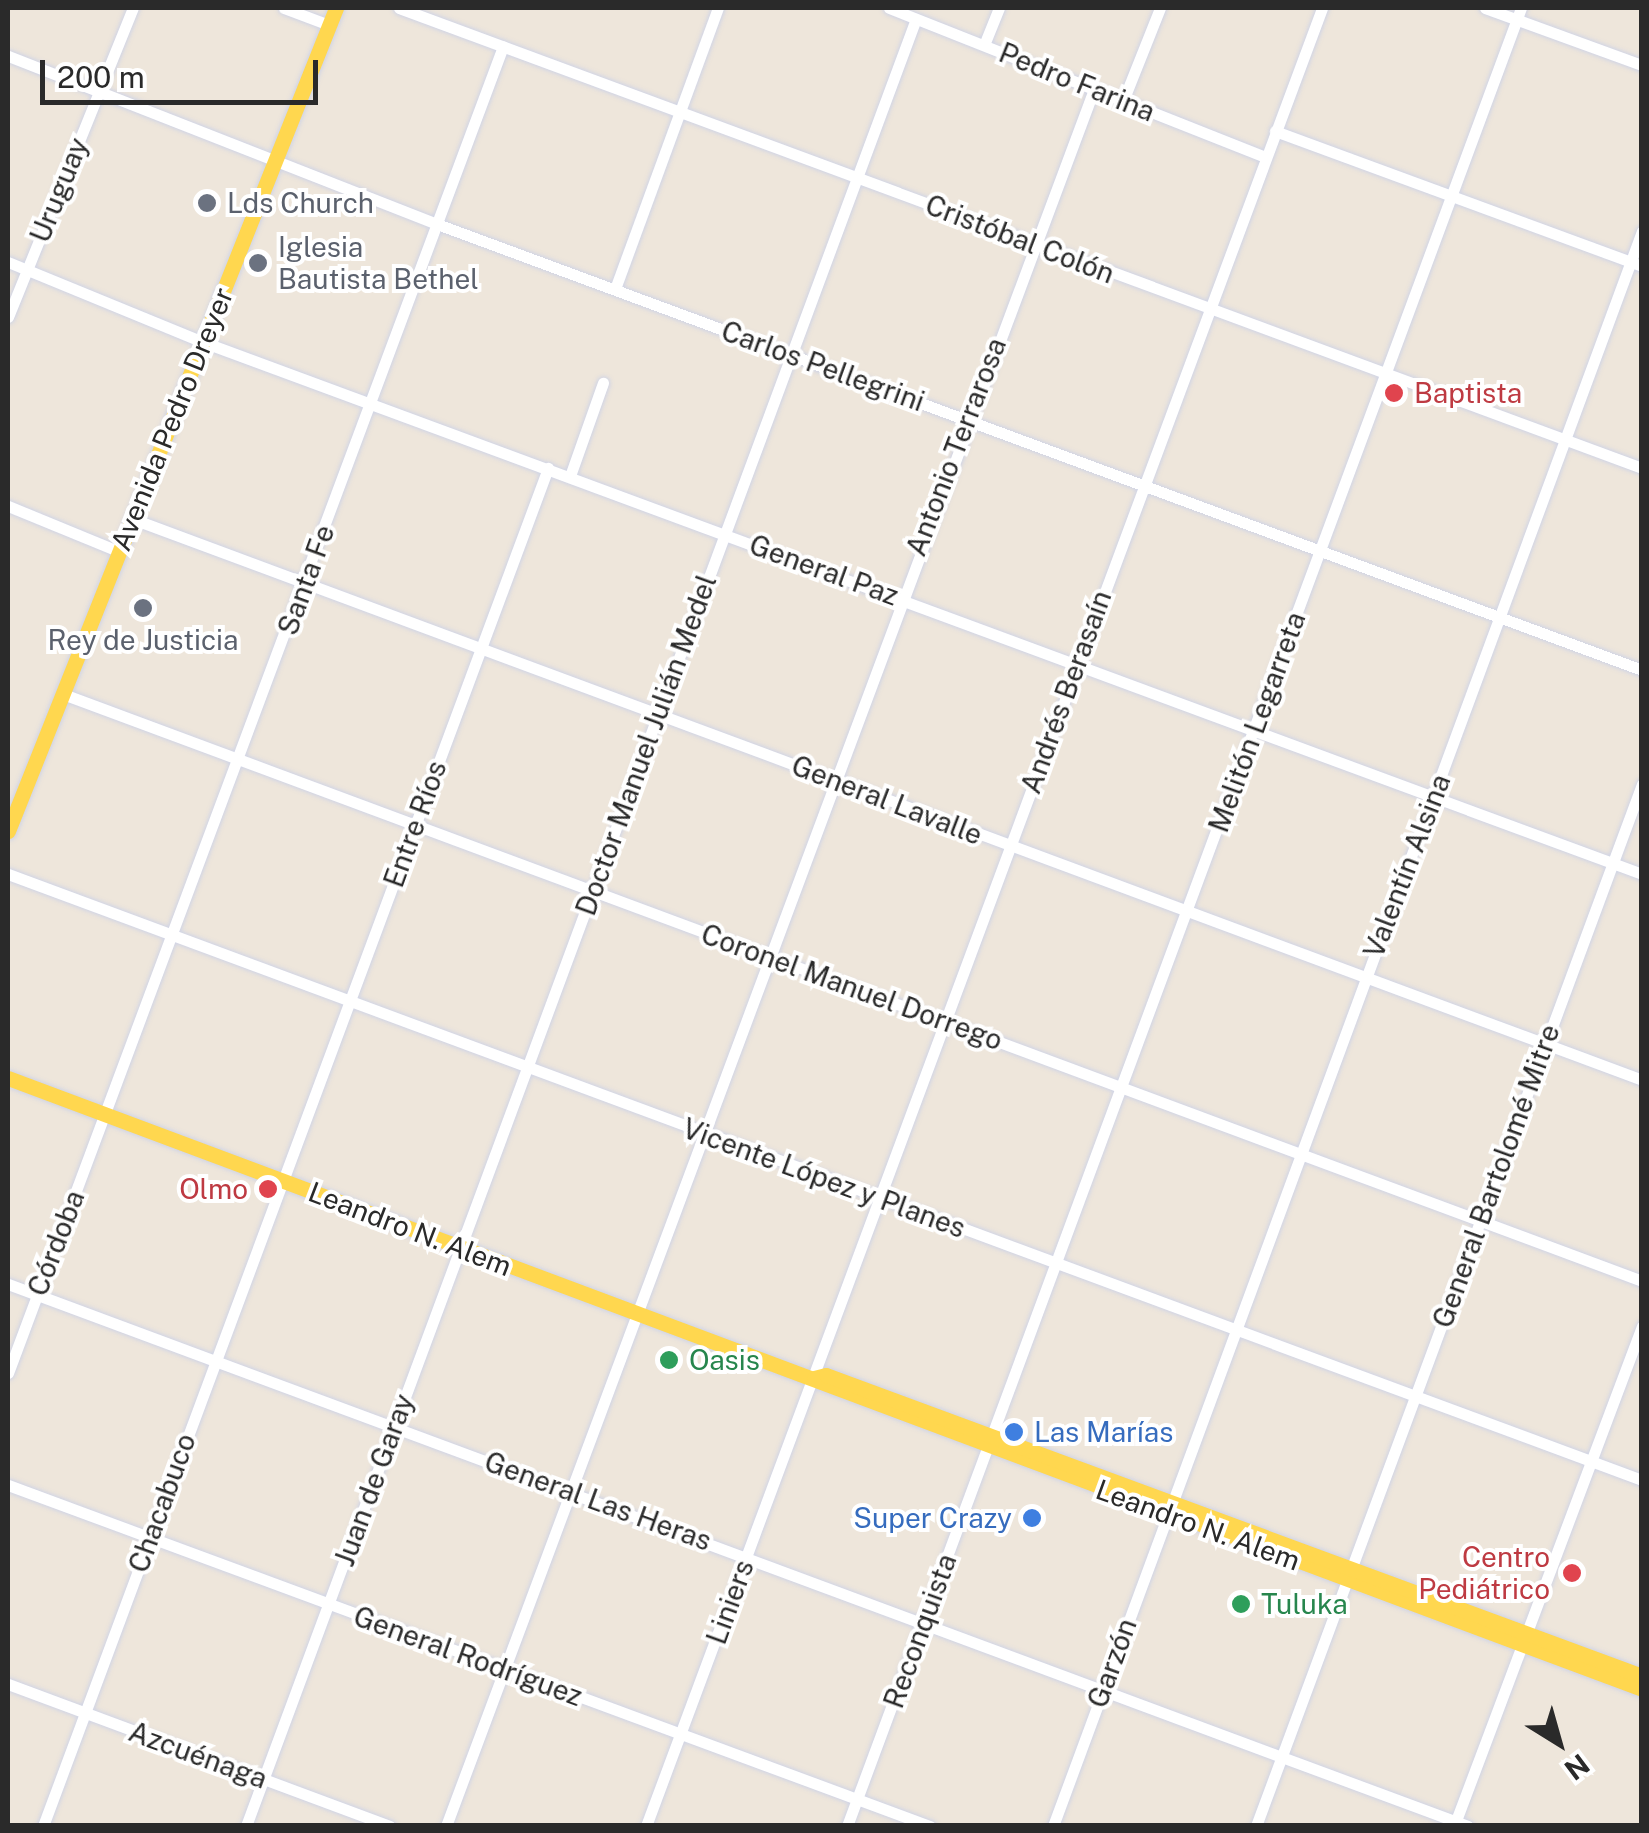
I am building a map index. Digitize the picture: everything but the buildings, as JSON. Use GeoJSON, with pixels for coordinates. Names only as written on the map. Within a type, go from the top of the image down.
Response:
{"type":"FeatureCollection","features":[{"type":"Feature","properties":{"kind":"main road","name":"Avenida Pedro Dreyer"},"geometry":{"type":"LineString","coordinates":[[8,831],[13,797],[63,694],[336,8]]}},
{"type":"Feature","properties":{"kind":"main road","name":"Leandro N. Alem"},"geometry":{"type":"LineString","coordinates":[[8,1078],[636,1314],[814,1378],[826,1376],[1642,1689]]}},
{"type":"Feature","properties":{"kind":"main road","name":"Leandro N. Alem"},"geometry":{"type":"LineString","coordinates":[[1525,1641],[1642,1676]]}},
{"type":"Feature","properties":{"kind":"street","name":"Uruguay"},"geometry":{"type":"LineString","coordinates":[[8,317],[133,8]]}},
{"type":"Feature","properties":{"kind":"street"},"geometry":{"type":"LineString","coordinates":[[284,8],[329,26]]}},
{"type":"Feature","properties":{"kind":"street","name":"Cristóbal Colón"},"geometry":{"type":"LineString","coordinates":[[399,8],[1208,311],[1642,468]]}},
{"type":"Feature","properties":{"kind":"street"},"geometry":{"type":"LineString","coordinates":[[615,289],[718,8]]}},
{"type":"Feature","properties":{"kind":"street","name":"Pedro Farina"},"geometry":{"type":"LineString","coordinates":[[888,8],[1266,157]]}},
{"type":"Feature","properties":{"kind":"street"},"geometry":{"type":"LineString","coordinates":[[984,45],[999,8]]}},
{"type":"Feature","properties":{"kind":"street"},"geometry":{"type":"LineString","coordinates":[[1123,101],[1160,8]]}},
{"type":"Feature","properties":{"kind":"street","name":"Andrés Berasaín"},"geometry":{"type":"LineString","coordinates":[[814,1378],[1075,664],[1322,8]]}},
{"type":"Feature","properties":{"kind":"street"},"geometry":{"type":"LineString","coordinates":[[1485,8],[1519,14],[1642,65]]}},
{"type":"Feature","properties":{"kind":"street","name":"Melitón Legarreta"},"geometry":{"type":"LineString","coordinates":[[989,1441],[1519,14]]}},
{"type":"Feature","properties":{"kind":"street","name":"Doctor Manuel Julián Medel"},"geometry":{"type":"LineString","coordinates":[[461,1247],[916,19]]}},
{"type":"Feature","properties":{"kind":"street","name":"Santa Fe"},"geometry":{"type":"LineString","coordinates":[[106,1112],[176,937],[502,46]]}},
{"type":"Feature","properties":{"kind":"street","name":"Carlos Pellegrini"},"geometry":{"type":"LineString","coordinates":[[8,56],[437,224],[1642,670]]}},
{"type":"Feature","properties":{"kind":"street","name":"Antonio Terrarosa"},"geometry":{"type":"LineString","coordinates":[[446,1826],[966,418],[1094,89]]}},
{"type":"Feature","properties":{"kind":"street"},"geometry":{"type":"LineString","coordinates":[[1275,131],[1636,264]]}},
{"type":"Feature","properties":{"kind":"street","name":"Valentín Alsina"},"geometry":{"type":"LineString","coordinates":[[1169,1507],[1238,1330],[1564,440],[1636,264],[1642,231]]}},
{"type":"Feature","properties":{"kind":"street","name":"General Paz"},"geometry":{"type":"LineString","coordinates":[[8,262],[203,342],[1642,874]]}},
{"type":"Feature","properties":{"kind":"street"},"geometry":{"type":"LineString","coordinates":[[570,476],[603,384]]}},
{"type":"Feature","properties":{"kind":"street","name":"Entre Ríos"},"geometry":{"type":"LineString","coordinates":[[283,1181],[548,468]]}},
{"type":"Feature","properties":{"kind":"street"},"geometry":{"type":"LineString","coordinates":[[8,506],[120,552]]}},
{"type":"Feature","properties":{"kind":"street","name":"General Lavalle"},"geometry":{"type":"LineString","coordinates":[[133,520],[1642,1080]]}},
{"type":"Feature","properties":{"kind":"street","name":"Coronel Manuel Dorrego"},"geometry":{"type":"LineString","coordinates":[[63,694],[1122,1088],[1302,1151],[1642,1281]]}},
{"type":"Feature","properties":{"kind":"street","name":"General Bartolomé Mitre"},"geometry":{"type":"LineString","coordinates":[[1256,1826],[1642,784]]}},
{"type":"Feature","properties":{"kind":"street","name":"Vicente López y Planes"},"geometry":{"type":"LineString","coordinates":[[8,874],[1642,1480]]}},
{"type":"Feature","properties":{"kind":"street","name":"Córdoba"},"geometry":{"type":"LineString","coordinates":[[8,1373],[106,1112]]}},
{"type":"Feature","properties":{"kind":"street","name":"Chacabuco"},"geometry":{"type":"LineString","coordinates":[[43,1826],[283,1181]]}},
{"type":"Feature","properties":{"kind":"street","name":"Juan de Garay"},"geometry":{"type":"LineString","coordinates":[[246,1826],[392,1424],[461,1247]]}},
{"type":"Feature","properties":{"kind":"street","name":"General Las Heras"},"geometry":{"type":"LineString","coordinates":[[8,1284],[1459,1824]]}},
{"type":"Feature","properties":{"kind":"street"},"geometry":{"type":"LineString","coordinates":[[1459,1824],[1642,1326]]}},
{"type":"Feature","properties":{"kind":"street","name":"Liniers"},"geometry":{"type":"LineString","coordinates":[[646,1826],[814,1378]]}},
{"type":"Feature","properties":{"kind":"street","name":"Reconquista"},"geometry":{"type":"LineString","coordinates":[[846,1826],[989,1441]]}},
{"type":"Feature","properties":{"kind":"street","name":"General Rodríguez"},"geometry":{"type":"LineString","coordinates":[[8,1485],[930,1826]]}},
{"type":"Feature","properties":{"kind":"street","name":"Garzón"},"geometry":{"type":"LineString","coordinates":[[1053,1826],[1169,1507]]}},
{"type":"Feature","properties":{"kind":"street","name":"Azcuénaga"},"geometry":{"type":"LineString","coordinates":[[8,1684],[389,1826]]}},
{"type":"Feature","properties":{"kind":"place","name":"Lds Church"},"geometry":{"type":"Point","coordinates":[207,203]}},
{"type":"Feature","properties":{"kind":"place","name":"Iglesia Bautista Bethel"},"geometry":{"type":"Point","coordinates":[258,263]}},
{"type":"Feature","properties":{"kind":"place","name":"Baptista"},"geometry":{"type":"Point","coordinates":[1394,393]}},
{"type":"Feature","properties":{"kind":"place","name":"Rey de Justicia"},"geometry":{"type":"Point","coordinates":[143,608]}},
{"type":"Feature","properties":{"kind":"place","name":"Olmo"},"geometry":{"type":"Point","coordinates":[268,1189]}},
{"type":"Feature","properties":{"kind":"place","name":"Oasis"},"geometry":{"type":"Point","coordinates":[669,1360]}},
{"type":"Feature","properties":{"kind":"place","name":"Las Marías"},"geometry":{"type":"Point","coordinates":[1014,1432]}},
{"type":"Feature","properties":{"kind":"place","name":"Super Crazy"},"geometry":{"type":"Point","coordinates":[1032,1518]}},
{"type":"Feature","properties":{"kind":"place","name":"Centro Pediátrico"},"geometry":{"type":"Point","coordinates":[1572,1573]}},
{"type":"Feature","properties":{"kind":"place","name":"Tuluka"},"geometry":{"type":"Point","coordinates":[1241,1604]}}]}
